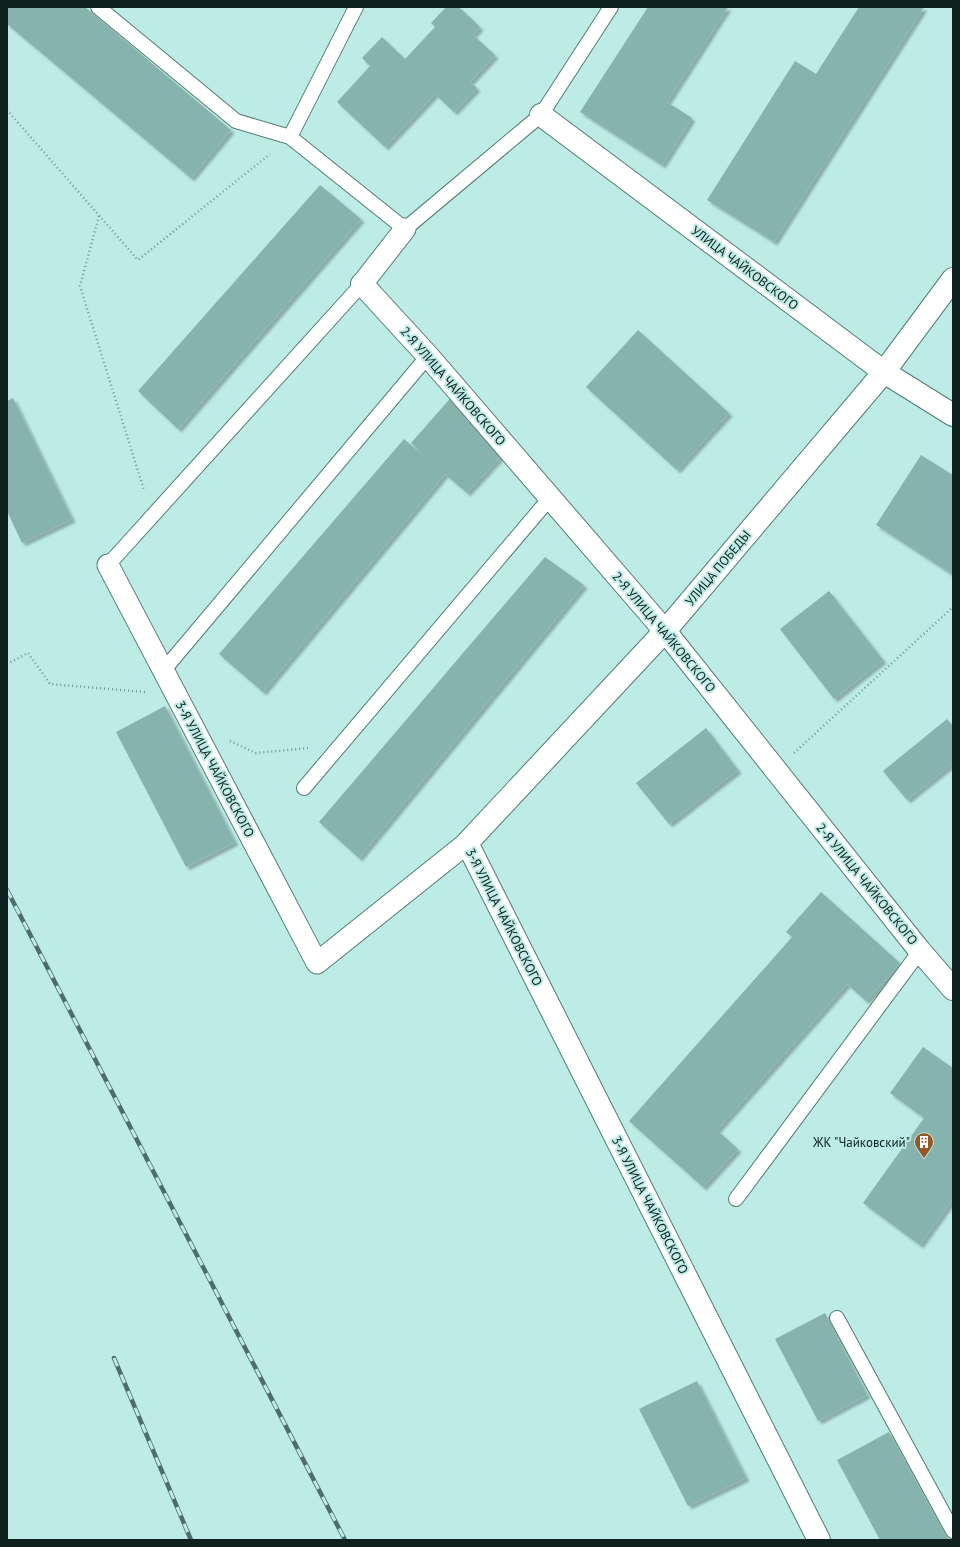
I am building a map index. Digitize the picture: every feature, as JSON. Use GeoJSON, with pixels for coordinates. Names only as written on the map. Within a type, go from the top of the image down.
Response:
{"type":"FeatureCollection","features":[{"type":"Feature","properties":{"kind":"street","name":"УЛИЦА ЧАЙКОВСКОГО"},"geometry":{"type":"LineString","coordinates":[[541,115],[884,372],[953,415]]}},
{"type":"Feature","properties":{"kind":"street"},"geometry":{"type":"LineString","coordinates":[[362,284],[405,229]]}},
{"type":"Feature","properties":{"kind":"street","name":"УЛИЦА ПОБЕДЫ"},"geometry":{"type":"LineString","coordinates":[[467,843],[665,631],[884,372],[953,279]]}},
{"type":"Feature","properties":{"kind":"street","name":"2-Я УЛИЦА ЧАЙКОВСКОГО"},"geometry":{"type":"LineString","coordinates":[[362,284],[428,356],[665,631],[920,951],[953,989]]}},
{"type":"Feature","properties":{"kind":"street","name":"3-Я УЛИЦА ЧАЙКОВСКОГО"},"geometry":{"type":"LineString","coordinates":[[108,565],[317,963],[467,843],[819,1540]]}},
{"type":"Feature","properties":{"kind":"lane"},"geometry":{"type":"LineString","coordinates":[[98,7],[236,121],[290,137],[405,229],[541,115],[610,7]]}},
{"type":"Feature","properties":{"kind":"lane"},"geometry":{"type":"LineString","coordinates":[[290,137],[356,7]]}},
{"type":"Feature","properties":{"kind":"lane"},"geometry":{"type":"LineString","coordinates":[[108,565],[362,284]]}},
{"type":"Feature","properties":{"kind":"lane"},"geometry":{"type":"LineString","coordinates":[[163,671],[428,356]]}},
{"type":"Feature","properties":{"kind":"lane"},"geometry":{"type":"LineString","coordinates":[[304,788],[550,498]]}},
{"type":"Feature","properties":{"kind":"lane"},"geometry":{"type":"LineString","coordinates":[[736,1199],[920,951]]}},
{"type":"Feature","properties":{"kind":"lane"},"geometry":{"type":"LineString","coordinates":[[837,1318],[953,1531]]}},
{"type":"Feature","properties":{"kind":"path"},"geometry":{"type":"LineString","coordinates":[[7,110],[138,260],[290,137]]}},
{"type":"Feature","properties":{"kind":"path"},"geometry":{"type":"LineString","coordinates":[[99,215],[80,286],[152,515]]}},
{"type":"Feature","properties":{"kind":"path"},"geometry":{"type":"LineString","coordinates":[[776,770],[953,607]]}},
{"type":"Feature","properties":{"kind":"path"},"geometry":{"type":"LineString","coordinates":[[7,664],[28,653],[50,684],[175,694]]}},
{"type":"Feature","properties":{"kind":"path"},"geometry":{"type":"LineString","coordinates":[[227,740],[256,753],[340,745]]}},
{"type":"Feature","properties":{"kind":"building"},"geometry":{"type":"Polygon","coordinates":[[[7,7],[85,7],[231,130],[191,178],[7,24],[7,7]]]}},
{"type":"Feature","properties":{"kind":"building"},"geometry":{"type":"Polygon","coordinates":[[[446,7],[459,7],[480,27],[473,35],[495,55],[470,82],[477,88],[454,112],[435,94],[385,147],[337,102],[370,66],[362,58],[382,37],[405,59],[435,27],[431,23],[446,7]]]}},
{"type":"Feature","properties":{"kind":"building"},"geometry":{"type":"Polygon","coordinates":[[[648,7],[728,7],[667,102],[692,118],[662,165],[580,112],[648,7]]]}},
{"type":"Feature","properties":{"kind":"building"},"geometry":{"type":"Polygon","coordinates":[[[859,7],[924,7],[774,242],[707,200],[795,61],[816,74],[859,7]]]}},
{"type":"Feature","properties":{"kind":"building"},"geometry":{"type":"Polygon","coordinates":[[[320,185],[361,219],[178,429],[138,391],[320,185]]]}},
{"type":"Feature","properties":{"kind":"building"},"geometry":{"type":"Polygon","coordinates":[[[638,330],[729,413],[677,470],[586,387],[638,330]]]}},
{"type":"Feature","properties":{"kind":"building"},"geometry":{"type":"Polygon","coordinates":[[[454,394],[513,443],[467,493],[445,474],[263,692],[219,654],[404,439],[424,456],[411,443],[454,394]]]}},
{"type":"Feature","properties":{"kind":"building"},"geometry":{"type":"Polygon","coordinates":[[[13,398],[72,519],[22,543],[7,511],[7,401],[13,398]]]}},
{"type":"Feature","properties":{"kind":"building"},"geometry":{"type":"Polygon","coordinates":[[[921,455],[953,475],[953,575],[876,525],[921,455]]]}},
{"type":"Feature","properties":{"kind":"building"},"geometry":{"type":"Polygon","coordinates":[[[545,557],[584,585],[359,858],[319,822],[545,557]]]}},
{"type":"Feature","properties":{"kind":"building"},"geometry":{"type":"Polygon","coordinates":[[[829,591],[883,660],[834,699],[780,629],[829,591]]]}},
{"type":"Feature","properties":{"kind":"building"},"geometry":{"type":"Polygon","coordinates":[[[165,706],[235,842],[186,867],[116,732],[165,706]]]}},
{"type":"Feature","properties":{"kind":"building"},"geometry":{"type":"Polygon","coordinates":[[[947,719],[953,726],[953,763],[907,800],[883,771],[947,719]]]}},
{"type":"Feature","properties":{"kind":"building"},"geometry":{"type":"Polygon","coordinates":[[[706,728],[738,770],[669,824],[636,783],[706,728]]]}},
{"type":"Feature","properties":{"kind":"building"},"geometry":{"type":"Polygon","coordinates":[[[821,892],[900,963],[866,1001],[847,984],[717,1130],[738,1149],[703,1187],[629,1121],[792,937],[786,932],[821,892]]]}},
{"type":"Feature","properties":{"kind":"building","name":"ЖК \"Чайковский\""},"geometry":{"type":"Polygon","coordinates":[[[923,1047],[953,1068],[953,1199],[920,1245],[863,1203],[924,1118],[890,1093],[923,1047]]]}},
{"type":"Feature","properties":{"kind":"building"},"geometry":{"type":"Polygon","coordinates":[[[825,1313],[867,1395],[818,1421],[775,1339],[825,1313]]]}},
{"type":"Feature","properties":{"kind":"building"},"geometry":{"type":"Polygon","coordinates":[[[697,1381],[746,1478],[688,1506],[639,1409],[697,1381]]]}},
{"type":"Feature","properties":{"kind":"building"},"geometry":{"type":"Polygon","coordinates":[[[889,1432],[948,1540],[880,1540],[837,1460],[889,1432]]]}},
{"type":"Feature","properties":{"kind":"railway"},"geometry":{"type":"LineString","coordinates":[[7,890],[345,1540]]}},
{"type":"Feature","properties":{"kind":"railway"},"geometry":{"type":"LineString","coordinates":[[114,1358],[191,1540]]}},
{"type":"Feature","properties":{"kind":"place","name":"ЖК \"Чайковский\""},"geometry":{"type":"Point","coordinates":[924,1159]}}]}
